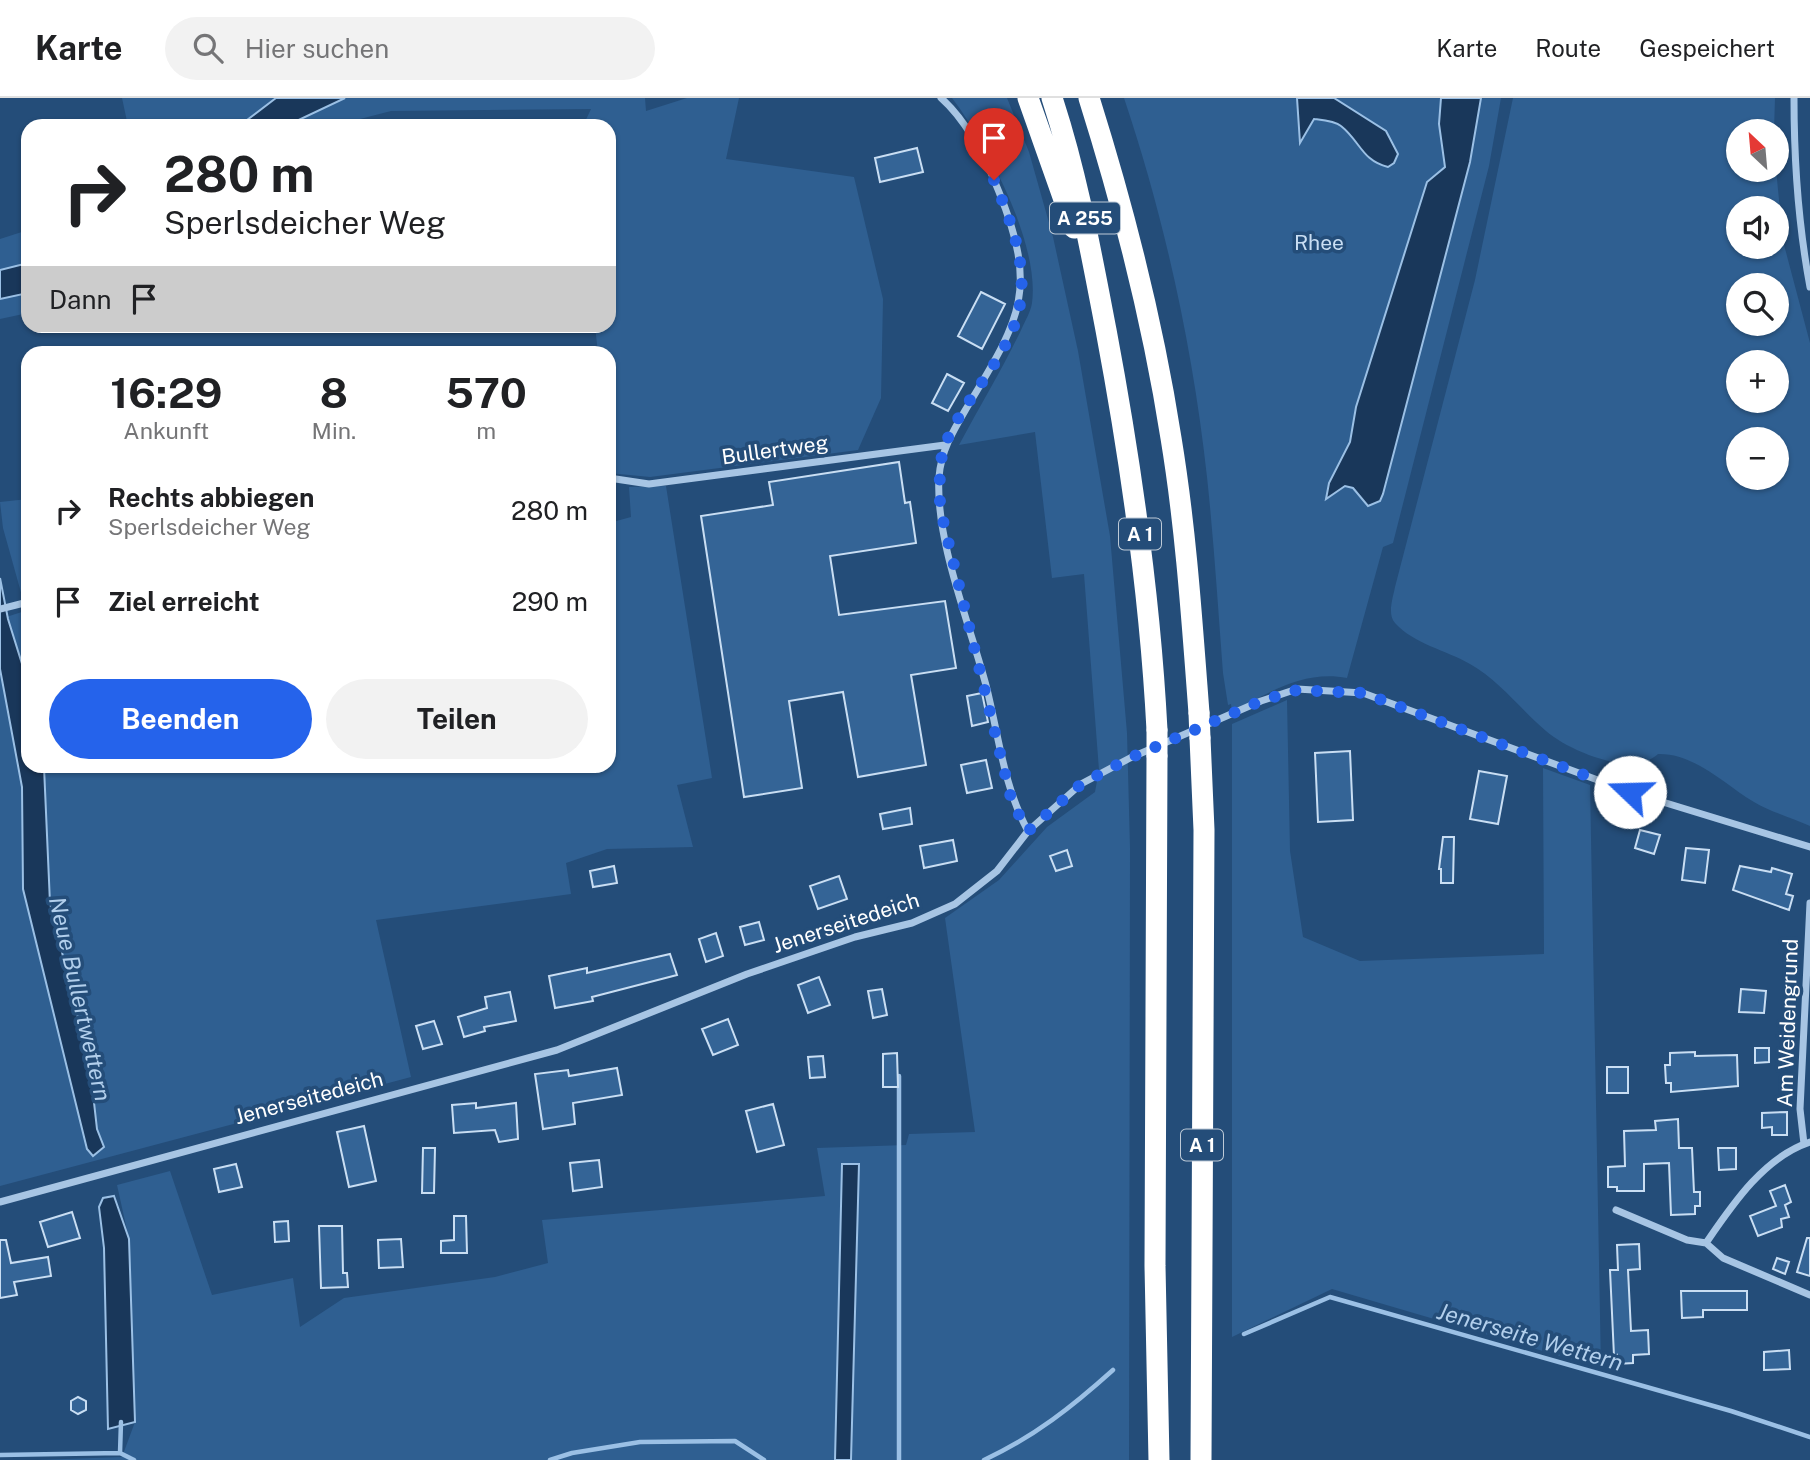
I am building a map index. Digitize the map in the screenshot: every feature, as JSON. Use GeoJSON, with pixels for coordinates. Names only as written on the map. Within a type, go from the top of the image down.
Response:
{"type":"FeatureCollection","features":[{"type":"Feature","properties":{"kind":"highway","name":"A 1"},"geometry":{"type":"LineString","coordinates":[[1028,98],[1069,209],[1108,340],[1129,449],[1142,549],[1157,730],[1155,1266],[1159,1460]]}},
{"type":"Feature","properties":{"kind":"highway","name":"A 255"},"geometry":{"type":"LineString","coordinates":[[1052,98],[1083,207],[1108,340]]}},
{"type":"Feature","properties":{"kind":"highway","name":"A 1"},"geometry":{"type":"LineString","coordinates":[[1089,98],[1136,264],[1171,438],[1189,580],[1204,830],[1201,1460]]}},
{"type":"Feature","properties":{"kind":"street"},"geometry":{"type":"LineString","coordinates":[[941,98],[971,135],[994,180],[1010,220],[1020,259],[1020,305],[1008,337],[945,444],[939,477],[947,542],[987,690],[1012,802],[1028,831]]}},
{"type":"Feature","properties":{"kind":"street"},"geometry":{"type":"LineString","coordinates":[[1794,98],[1794,162],[1799,226],[1810,287]]}},
{"type":"Feature","properties":{"kind":"street","name":"Bullertweg"},"geometry":{"type":"LineString","coordinates":[[616,479],[649,484],[945,444]]}},
{"type":"Feature","properties":{"kind":"street"},"geometry":{"type":"LineString","coordinates":[[0,610],[21,604]]}},
{"type":"Feature","properties":{"kind":"street","name":"Jenerseitedeich"},"geometry":{"type":"LineString","coordinates":[[0,1202],[556,1050],[747,974],[855,937],[912,923],[955,904],[996,871],[1028,831],[1081,784],[1130,758],[1261,701],[1297,690],[1324,689],[1363,693],[1630,792],[1810,847]]}},
{"type":"Feature","properties":{"kind":"street","name":"Am Weidengrund"},"geometry":{"type":"LineString","coordinates":[[1706,1243],[1733,1202],[1750,1185],[1768,1168],[1807,1143],[1800,1109],[1810,902]]}},
{"type":"Feature","properties":{"kind":"street"},"geometry":{"type":"LineString","coordinates":[[1616,1210],[1687,1240],[1706,1243],[1723,1258],[1810,1295]]}},
{"type":"Feature","properties":{"kind":"green space"},"geometry":{"type":"Polygon","coordinates":[[[122,98],[276,98],[248,119],[126,119],[122,98]]]}},
{"type":"Feature","properties":{"kind":"green space"},"geometry":{"type":"Polygon","coordinates":[[[345,98],[645,98],[646,111],[687,98],[739,98],[726,159],[854,177],[883,299],[881,398],[858,450],[650,477],[616,474],[616,346],[597,346],[596,333],[616,333],[616,119],[586,119],[591,109],[391,111],[360,119],[301,119],[345,98]]]}},
{"type":"Feature","properties":{"kind":"green space"},"geometry":{"type":"Polygon","coordinates":[[[952,98],[1007,98],[1029,152],[1053,237],[1078,351],[1110,536],[1127,733],[1130,848],[1129,1460],[37,1460],[122,1457],[135,1422],[129,1239],[117,1185],[170,1171],[212,1295],[293,1278],[300,1327],[344,1298],[495,1277],[548,1263],[542,1220],[825,1196],[817,1148],[906,1145],[909,1134],[975,1132],[945,918],[999,880],[1047,827],[1095,792],[1099,770],[1084,574],[1052,578],[1035,432],[959,445],[1028,316],[1032,303],[1032,279],[1028,253],[1008,196],[980,141],[952,98]]]}},
{"type":"Feature","properties":{"kind":"green space","name":"Rhee"},"geometry":{"type":"Polygon","coordinates":[[[1124,98],[1501,98],[1489,166],[1393,543],[1383,547],[1347,678],[1316,677],[1288,684],[1232,712],[1231,704],[1228,705],[1223,673],[1209,501],[1194,381],[1165,238],[1124,98]]]}},
{"type":"Feature","properties":{"kind":"green space"},"geometry":{"type":"Polygon","coordinates":[[[1513,98],[1775,98],[1774,119],[1726,119],[1726,182],[1777,182],[1779,196],[1726,196],[1726,259],[1788,259],[1810,343],[1810,826],[1761,806],[1709,771],[1685,759],[1658,754],[1647,761],[1618,763],[1585,753],[1556,739],[1481,671],[1411,636],[1395,623],[1391,606],[1475,280],[1513,98]]]}},
{"type":"Feature","properties":{"kind":"green space"},"geometry":{"type":"Polygon","coordinates":[[[21,232],[21,265],[0,270],[0,239],[21,232]]]}},
{"type":"Feature","properties":{"kind":"green space"},"geometry":{"type":"Polygon","coordinates":[[[21,294],[21,314],[0,319],[0,299],[21,294]]]}},
{"type":"Feature","properties":{"kind":"green space"},"geometry":{"type":"Polygon","coordinates":[[[666,486],[712,778],[677,785],[693,847],[607,849],[566,863],[571,894],[376,920],[411,1077],[0,1186],[0,619],[21,612],[21,773],[616,773],[616,521],[631,517],[629,487],[666,486]]]}},
{"type":"Feature","properties":{"kind":"green space"},"geometry":{"type":"Polygon","coordinates":[[[21,500],[21,592],[3,528],[0,502],[21,500]]]}},
{"type":"Feature","properties":{"kind":"green space"},"geometry":{"type":"Polygon","coordinates":[[[1287,700],[1290,851],[1303,937],[1360,961],[1544,954],[1543,768],[1590,785],[1601,1368],[1332,1289],[1232,1337],[1232,724],[1287,700]]]}},
{"type":"Feature","properties":{"kind":"shaded area"},"geometry":{"type":"Polygon","coordinates":[[[276,98],[345,98],[301,119],[248,119],[276,98]]]}},
{"type":"Feature","properties":{"kind":"shaded area"},"geometry":{"type":"Polygon","coordinates":[[[1297,98],[1334,98],[1386,131],[1398,154],[1394,163],[1388,167],[1372,160],[1341,126],[1328,121],[1314,119],[1300,143],[1297,98]]]}},
{"type":"Feature","properties":{"kind":"shaded area"},"geometry":{"type":"Polygon","coordinates":[[[1441,98],[1481,98],[1470,162],[1383,494],[1380,501],[1368,506],[1353,488],[1345,486],[1326,499],[1329,483],[1350,442],[1356,407],[1427,182],[1445,167],[1439,124],[1441,98]]]}},
{"type":"Feature","properties":{"kind":"shaded area"},"geometry":{"type":"Polygon","coordinates":[[[21,265],[21,294],[0,299],[0,270],[21,265]]]}},
{"type":"Feature","properties":{"kind":"shaded area"},"geometry":{"type":"Polygon","coordinates":[[[0,578],[8,619],[21,661],[21,773],[44,773],[50,903],[90,1067],[97,1129],[104,1147],[93,1156],[87,1149],[23,889],[22,787],[0,669],[0,578]]]}},
{"type":"Feature","properties":{"kind":"shaded area"},"geometry":{"type":"Polygon","coordinates":[[[842,1164],[859,1164],[851,1460],[835,1460],[842,1164]]]}},
{"type":"Feature","properties":{"kind":"shaded area"},"geometry":{"type":"Polygon","coordinates":[[[114,1196],[129,1239],[135,1422],[108,1429],[104,1248],[99,1207],[103,1198],[114,1196]]]}},
{"type":"Feature","properties":{"kind":"building"},"geometry":{"type":"Polygon","coordinates":[[[917,148],[923,172],[880,182],[875,158],[917,148]]]}},
{"type":"Feature","properties":{"kind":"building"},"geometry":{"type":"Polygon","coordinates":[[[981,292],[1005,304],[982,349],[958,336],[981,292]]]}},
{"type":"Feature","properties":{"kind":"building"},"geometry":{"type":"Polygon","coordinates":[[[947,374],[964,383],[948,411],[932,403],[947,374]]]}},
{"type":"Feature","properties":{"kind":"building"},"geometry":{"type":"Polygon","coordinates":[[[899,462],[905,503],[910,502],[916,543],[830,556],[839,615],[945,601],[956,668],[911,675],[926,765],[858,777],[843,692],[789,701],[802,788],[744,797],[701,516],[773,505],[769,482],[899,462]]]}},
{"type":"Feature","properties":{"kind":"building"},"geometry":{"type":"Polygon","coordinates":[[[982,693],[988,722],[972,726],[967,696],[982,693]]]}},
{"type":"Feature","properties":{"kind":"building"},"geometry":{"type":"Polygon","coordinates":[[[1350,751],[1353,820],[1318,822],[1315,753],[1350,751]]]}},
{"type":"Feature","properties":{"kind":"building"},"geometry":{"type":"Polygon","coordinates":[[[986,760],[992,788],[967,793],[961,765],[986,760]]]}},
{"type":"Feature","properties":{"kind":"building"},"geometry":{"type":"Polygon","coordinates":[[[1479,771],[1507,776],[1498,824],[1470,819],[1479,771]]]}},
{"type":"Feature","properties":{"kind":"building"},"geometry":{"type":"Polygon","coordinates":[[[910,808],[912,824],[883,829],[880,814],[910,808]]]}},
{"type":"Feature","properties":{"kind":"building"},"geometry":{"type":"Polygon","coordinates":[[[1640,830],[1660,835],[1654,854],[1635,848],[1640,830]]]}},
{"type":"Feature","properties":{"kind":"building"},"geometry":{"type":"Polygon","coordinates":[[[1443,837],[1454,837],[1453,883],[1441,883],[1439,869],[1443,837]]]}},
{"type":"Feature","properties":{"kind":"building"},"geometry":{"type":"Polygon","coordinates":[[[953,840],[957,861],[924,868],[920,846],[953,840]]]}},
{"type":"Feature","properties":{"kind":"building"},"geometry":{"type":"Polygon","coordinates":[[[1686,848],[1709,850],[1705,883],[1682,880],[1686,848]]]}},
{"type":"Feature","properties":{"kind":"building"},"geometry":{"type":"Polygon","coordinates":[[[1067,850],[1072,866],[1056,871],[1050,856],[1067,850]]]}},
{"type":"Feature","properties":{"kind":"building"},"geometry":{"type":"Polygon","coordinates":[[[614,866],[617,883],[593,887],[590,871],[614,866]]]}},
{"type":"Feature","properties":{"kind":"building"},"geometry":{"type":"Polygon","coordinates":[[[1740,866],[1771,872],[1772,868],[1792,874],[1786,894],[1793,896],[1789,910],[1733,890],[1740,866]]]}},
{"type":"Feature","properties":{"kind":"building"},"geometry":{"type":"Polygon","coordinates":[[[839,876],[847,899],[818,909],[810,886],[839,876]]]}},
{"type":"Feature","properties":{"kind":"building"},"geometry":{"type":"Polygon","coordinates":[[[759,922],[764,940],[745,945],[740,927],[759,922]]]}},
{"type":"Feature","properties":{"kind":"building"},"geometry":{"type":"Polygon","coordinates":[[[716,933],[723,956],[706,962],[699,939],[716,933]]]}},
{"type":"Feature","properties":{"kind":"building"},"geometry":{"type":"Polygon","coordinates":[[[670,954],[677,975],[592,997],[593,1001],[555,1008],[549,976],[587,968],[587,973],[670,954]]]}},
{"type":"Feature","properties":{"kind":"building"},"geometry":{"type":"Polygon","coordinates":[[[819,977],[830,1005],[808,1013],[798,985],[819,977]]]}},
{"type":"Feature","properties":{"kind":"building"},"geometry":{"type":"Polygon","coordinates":[[[882,989],[887,1015],[873,1018],[868,991],[882,989]]]}},
{"type":"Feature","properties":{"kind":"building"},"geometry":{"type":"Polygon","coordinates":[[[1741,989],[1766,991],[1764,1013],[1739,1012],[1741,989]]]}},
{"type":"Feature","properties":{"kind":"building"},"geometry":{"type":"Polygon","coordinates":[[[510,992],[516,1021],[484,1027],[485,1031],[464,1037],[458,1017],[487,1008],[485,997],[510,992]]]}},
{"type":"Feature","properties":{"kind":"building"},"geometry":{"type":"Polygon","coordinates":[[[728,1019],[738,1045],[713,1055],[702,1029],[728,1019]]]}},
{"type":"Feature","properties":{"kind":"building"},"geometry":{"type":"Polygon","coordinates":[[[434,1021],[442,1044],[423,1049],[416,1026],[434,1021]]]}},
{"type":"Feature","properties":{"kind":"building"},"geometry":{"type":"Polygon","coordinates":[[[1755,1048],[1769,1048],[1769,1062],[1755,1063],[1755,1048]]]}},
{"type":"Feature","properties":{"kind":"building"},"geometry":{"type":"Polygon","coordinates":[[[1695,1052],[1695,1056],[1737,1055],[1738,1086],[1671,1092],[1671,1083],[1666,1083],[1665,1065],[1670,1065],[1670,1053],[1695,1052]]]}},
{"type":"Feature","properties":{"kind":"building"},"geometry":{"type":"Polygon","coordinates":[[[897,1053],[898,1087],[883,1087],[883,1054],[897,1053]]]}},
{"type":"Feature","properties":{"kind":"building"},"geometry":{"type":"Polygon","coordinates":[[[823,1056],[825,1077],[810,1078],[808,1057],[823,1056]]]}},
{"type":"Feature","properties":{"kind":"building"},"geometry":{"type":"Polygon","coordinates":[[[1607,1067],[1628,1067],[1628,1093],[1607,1093],[1607,1067]]]}},
{"type":"Feature","properties":{"kind":"building"},"geometry":{"type":"Polygon","coordinates":[[[617,1068],[622,1095],[573,1103],[575,1124],[543,1129],[535,1074],[568,1070],[569,1076],[617,1068]]]}},
{"type":"Feature","properties":{"kind":"building"},"geometry":{"type":"Polygon","coordinates":[[[476,1103],[476,1108],[516,1103],[518,1139],[499,1142],[495,1130],[454,1133],[452,1105],[476,1103]]]}},
{"type":"Feature","properties":{"kind":"building"},"geometry":{"type":"Polygon","coordinates":[[[773,1104],[784,1145],[757,1152],[746,1111],[773,1104]]]}},
{"type":"Feature","properties":{"kind":"building"},"geometry":{"type":"Polygon","coordinates":[[[1787,1112],[1787,1135],[1772,1135],[1772,1127],[1762,1128],[1762,1113],[1787,1112]]]}},
{"type":"Feature","properties":{"kind":"building"},"geometry":{"type":"Polygon","coordinates":[[[1678,1119],[1679,1148],[1692,1148],[1694,1192],[1700,1192],[1700,1206],[1695,1206],[1695,1214],[1671,1215],[1669,1163],[1644,1164],[1644,1191],[1617,1191],[1617,1187],[1608,1187],[1608,1167],[1625,1166],[1624,1131],[1656,1130],[1655,1121],[1678,1119]]]}},
{"type":"Feature","properties":{"kind":"building"},"geometry":{"type":"Polygon","coordinates":[[[364,1126],[376,1181],[349,1187],[337,1132],[364,1126]]]}},
{"type":"Feature","properties":{"kind":"building"},"geometry":{"type":"Polygon","coordinates":[[[423,1148],[435,1148],[434,1193],[422,1193],[423,1148]]]}},
{"type":"Feature","properties":{"kind":"building"},"geometry":{"type":"Polygon","coordinates":[[[1718,1148],[1736,1148],[1736,1169],[1719,1170],[1718,1148]]]}},
{"type":"Feature","properties":{"kind":"building"},"geometry":{"type":"Polygon","coordinates":[[[599,1160],[602,1187],[573,1191],[570,1163],[599,1160]]]}},
{"type":"Feature","properties":{"kind":"building"},"geometry":{"type":"Polygon","coordinates":[[[236,1164],[242,1187],[219,1192],[214,1169],[236,1164]]]}},
{"type":"Feature","properties":{"kind":"building"},"geometry":{"type":"Polygon","coordinates":[[[1785,1185],[1791,1202],[1785,1205],[1789,1217],[1781,1219],[1782,1227],[1758,1236],[1750,1216],[1776,1206],[1770,1191],[1785,1185]]]}},
{"type":"Feature","properties":{"kind":"building"},"geometry":{"type":"Polygon","coordinates":[[[72,1212],[80,1238],[48,1247],[40,1222],[72,1212]]]}},
{"type":"Feature","properties":{"kind":"building"},"geometry":{"type":"Polygon","coordinates":[[[454,1216],[466,1216],[467,1253],[441,1253],[441,1241],[454,1240],[454,1216]]]}},
{"type":"Feature","properties":{"kind":"building"},"geometry":{"type":"Polygon","coordinates":[[[288,1221],[289,1241],[275,1242],[274,1222],[288,1221]]]}},
{"type":"Feature","properties":{"kind":"building"},"geometry":{"type":"Polygon","coordinates":[[[319,1226],[342,1226],[343,1273],[347,1273],[348,1287],[321,1288],[319,1226]]]}},
{"type":"Feature","properties":{"kind":"building"},"geometry":{"type":"Polygon","coordinates":[[[1807,1238],[1810,1238],[1810,1276],[1797,1272],[1807,1238]]]}},
{"type":"Feature","properties":{"kind":"building"},"geometry":{"type":"Polygon","coordinates":[[[401,1239],[403,1267],[379,1268],[378,1240],[401,1239]]]}},
{"type":"Feature","properties":{"kind":"building"},"geometry":{"type":"Polygon","coordinates":[[[0,1240],[6,1240],[11,1263],[48,1257],[51,1276],[14,1282],[17,1295],[0,1298],[0,1240]]]}},
{"type":"Feature","properties":{"kind":"building"},"geometry":{"type":"Polygon","coordinates":[[[1639,1244],[1640,1269],[1628,1270],[1631,1331],[1648,1330],[1649,1354],[1633,1355],[1633,1363],[1617,1364],[1617,1355],[1614,1356],[1610,1270],[1618,1270],[1617,1245],[1639,1244]]]}},
{"type":"Feature","properties":{"kind":"building"},"geometry":{"type":"Polygon","coordinates":[[[1777,1258],[1789,1262],[1785,1274],[1773,1269],[1777,1258]]]}},
{"type":"Feature","properties":{"kind":"building"},"geometry":{"type":"Polygon","coordinates":[[[1681,1291],[1747,1291],[1747,1310],[1703,1310],[1703,1317],[1682,1318],[1681,1291]]]}},
{"type":"Feature","properties":{"kind":"building"},"geometry":{"type":"Polygon","coordinates":[[[1789,1350],[1790,1369],[1764,1370],[1764,1352],[1789,1350]]]}},
{"type":"Feature","properties":{"kind":"building"},"geometry":{"type":"Polygon","coordinates":[[[78,1397],[86,1401],[86,1410],[78,1414],[71,1410],[71,1401],[78,1397]]]}},
{"type":"Feature","properties":{"kind":"waterway"},"geometry":{"type":"LineString","coordinates":[[899,1076],[899,1460]]}},
{"type":"Feature","properties":{"kind":"waterway","name":"Jenerseite Wettern"},"geometry":{"type":"LineString","coordinates":[[1244,1334],[1330,1297],[1731,1411],[1810,1437]]}},
{"type":"Feature","properties":{"kind":"waterway","name":"Jenerseite Wettern"},"geometry":{"type":"LineString","coordinates":[[984,1460],[1052,1420],[1113,1370]]}},
{"type":"Feature","properties":{"kind":"waterway","name":"Neue Bullertwettern"},"geometry":{"type":"LineString","coordinates":[[120,1453],[121,1422]]}},
{"type":"Feature","properties":{"kind":"waterway","name":"Jenerseite Wettern"},"geometry":{"type":"LineString","coordinates":[[550,1460],[572,1453],[640,1442],[735,1441],[764,1460]]}},
{"type":"Feature","properties":{"kind":"waterway","name":"Jenerseite Wettern"},"geometry":{"type":"LineString","coordinates":[[0,1455],[120,1453],[134,1460]]}},
{"type":"Feature","properties":{"kind":"route"},"geometry":{"type":"LineString","coordinates":[[994,180],[1010,220],[1020,259],[1020,305],[1003,347],[945,444],[939,477],[940,508],[987,690],[1012,802],[1028,831],[1081,784],[1130,758],[1261,701],[1297,690],[1324,689],[1363,693],[1630,792]]}}]}
